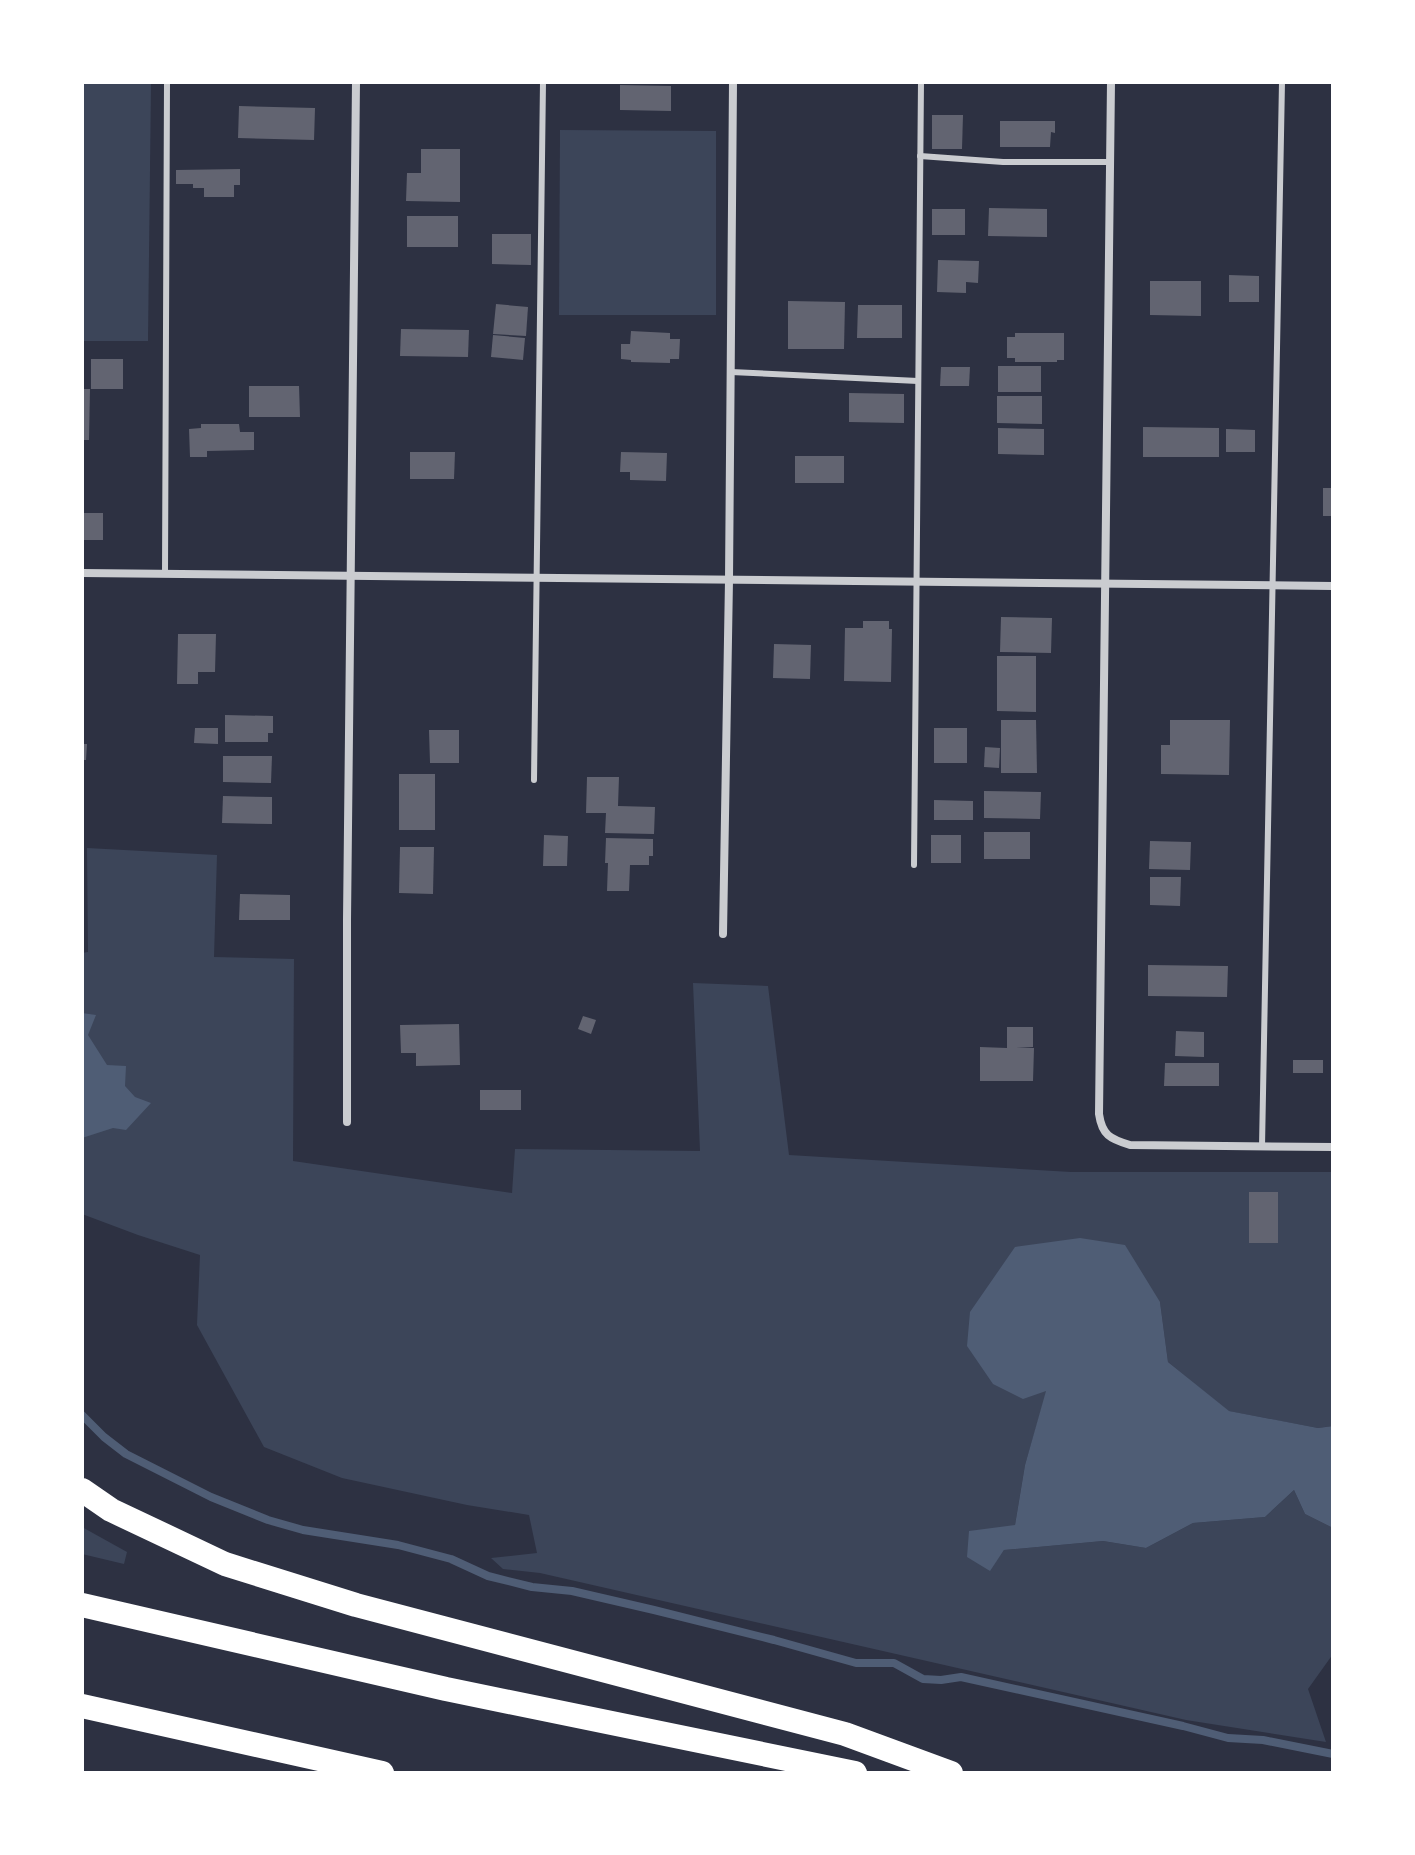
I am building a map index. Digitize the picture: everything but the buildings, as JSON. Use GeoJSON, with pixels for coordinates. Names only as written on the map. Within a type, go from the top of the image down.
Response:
{"type":"FeatureCollection","features":[{"type":"Feature","properties":{"kind":"highway"},"geometry":{"type":"LineString","coordinates":[[82,1490],[111,1510],[225,1564],[356,1605],[845,1734],[951,1773]]}},
{"type":"Feature","properties":{"kind":"highway"},"geometry":{"type":"LineString","coordinates":[[82,1605],[446,1689],[855,1773]]}},
{"type":"Feature","properties":{"kind":"highway"},"geometry":{"type":"LineString","coordinates":[[82,1706],[382,1773]]}},
{"type":"Feature","properties":{"kind":"street"},"geometry":{"type":"LineString","coordinates":[[347,1122],[356,82]]}},
{"type":"Feature","properties":{"kind":"street"},"geometry":{"type":"LineString","coordinates":[[723,934],[733,82]]}},
{"type":"Feature","properties":{"kind":"street"},"geometry":{"type":"LineString","coordinates":[[1111,82],[1101,1125],[1107,1136],[1130,1145],[1333,1147]]}},
{"type":"Feature","properties":{"kind":"street"},"geometry":{"type":"LineString","coordinates":[[82,573],[1333,586]]}},
{"type":"Feature","properties":{"kind":"lane"},"geometry":{"type":"LineString","coordinates":[[165,574],[167,82]]}},
{"type":"Feature","properties":{"kind":"lane"},"geometry":{"type":"LineString","coordinates":[[534,780],[543,82]]}},
{"type":"Feature","properties":{"kind":"lane"},"geometry":{"type":"LineString","coordinates":[[914,865],[921,82]]}},
{"type":"Feature","properties":{"kind":"lane"},"geometry":{"type":"LineString","coordinates":[[1262,1147],[1282,82]]}},
{"type":"Feature","properties":{"kind":"lane"},"geometry":{"type":"LineString","coordinates":[[920,156],[1003,162],[1111,162]]}},
{"type":"Feature","properties":{"kind":"lane"},"geometry":{"type":"LineString","coordinates":[[731,372],[918,381]]}},
{"type":"Feature","properties":{"kind":"shaded area"},"geometry":{"type":"Polygon","coordinates":[[[82,82],[151,82],[148,341],[82,341],[82,82]]]}},
{"type":"Feature","properties":{"kind":"shaded area"},"geometry":{"type":"Polygon","coordinates":[[[560,130],[716,131],[716,315],[559,315],[560,130]]]}},
{"type":"Feature","properties":{"kind":"shaded area"},"geometry":{"type":"Polygon","coordinates":[[[87,848],[217,855],[214,957],[294,959],[293,1161],[512,1193],[515,1149],[700,1151],[693,983],[768,986],[789,1155],[1071,1172],[1333,1172],[1333,1426],[1318,1428],[1228,1411],[1168,1362],[1160,1302],[1047,1390],[1025,1465],[1015,1525],[989,1571],[1004,1550],[1103,1541],[1146,1548],[1193,1523],[1265,1517],[1294,1490],[1305,1514],[1333,1528],[1333,1654],[1308,1689],[1326,1742],[1186,1720],[540,1573],[503,1569],[491,1558],[537,1553],[529,1515],[342,1478],[264,1447],[197,1325],[200,1255],[82,1214],[82,953],[88,952],[87,848]]]}},
{"type":"Feature","properties":{"kind":"shaded area"},"geometry":{"type":"Polygon","coordinates":[[[82,1013],[96,1015],[88,1035],[107,1065],[126,1066],[125,1086],[135,1097],[151,1103],[126,1130],[113,1128],[82,1138],[82,1013]]]}},
{"type":"Feature","properties":{"kind":"shaded area"},"geometry":{"type":"Polygon","coordinates":[[[1080,1238],[1125,1245],[1160,1302],[1168,1362],[1229,1411],[1318,1428],[1333,1426],[1333,1528],[1305,1514],[1294,1490],[1265,1517],[1193,1523],[1146,1548],[1103,1541],[1004,1550],[990,1571],[967,1557],[969,1531],[1015,1525],[1025,1465],[1046,1391],[1023,1399],[993,1384],[967,1346],[970,1312],[1015,1247],[1080,1238]]]}},
{"type":"Feature","properties":{"kind":"shaded area"},"geometry":{"type":"Polygon","coordinates":[[[82,1527],[127,1552],[124,1564],[82,1554],[82,1527]]]}},
{"type":"Feature","properties":{"kind":"waterway"},"geometry":{"type":"LineString","coordinates":[[82,1415],[126,1454],[211,1497],[268,1520],[303,1530],[398,1545],[451,1559],[488,1576],[654,1610],[856,1663],[894,1663],[923,1679],[961,1677],[1228,1738],[1263,1740],[1333,1754]]}}]}
